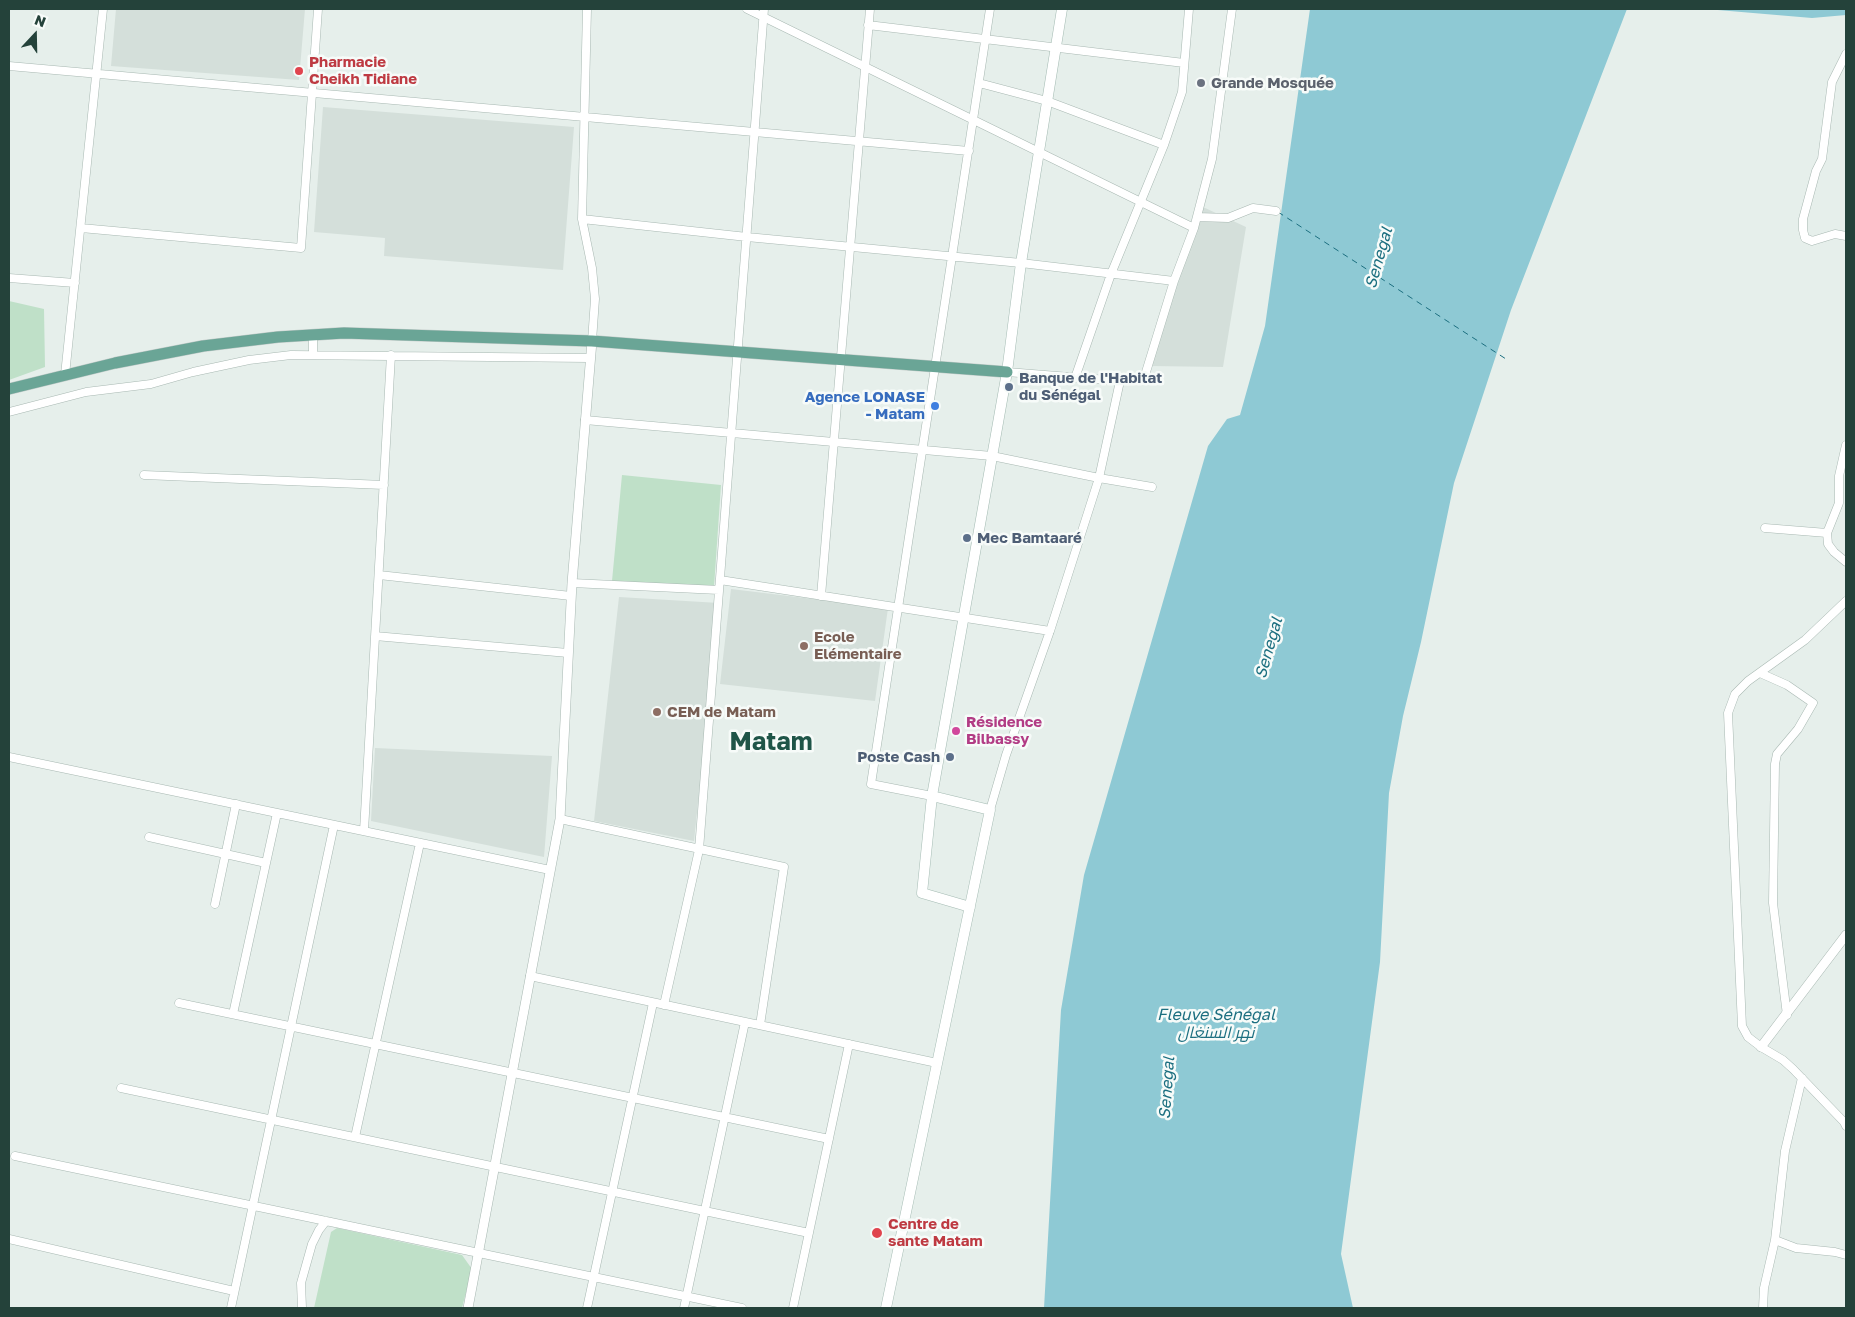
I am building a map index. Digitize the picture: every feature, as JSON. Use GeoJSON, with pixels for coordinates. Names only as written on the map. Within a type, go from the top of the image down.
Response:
{"type":"FeatureCollection","features":[{"type":"Feature","properties":{"kind":"main road"},"geometry":{"type":"LineString","coordinates":[[970,907],[922,893],[932,796],[1007,372],[1021,263],[1062,9]]}},
{"type":"Feature","properties":{"kind":"main road"},"geometry":{"type":"LineString","coordinates":[[9,388],[65,374],[203,346],[244,340],[313,334],[375,333],[592,342],[1007,372]]}},
{"type":"Feature","properties":{"kind":"main road"},"geometry":{"type":"LineString","coordinates":[[886,1308],[990,810],[932,796]]}},
{"type":"Feature","properties":{"kind":"street"},"geometry":{"type":"LineString","coordinates":[[65,374],[103,9]]}},
{"type":"Feature","properties":{"kind":"street"},"geometry":{"type":"LineString","coordinates":[[81,228],[301,248],[318,9]]}},
{"type":"Feature","properties":{"kind":"street"},"geometry":{"type":"LineString","coordinates":[[468,1308],[560,819],[571,596],[595,299],[593,276],[582,218],[587,9]]}},
{"type":"Feature","properties":{"kind":"street"},"geometry":{"type":"LineString","coordinates":[[746,9],[764,13],[865,68],[1194,228]]}},
{"type":"Feature","properties":{"kind":"street"},"geometry":{"type":"LineString","coordinates":[[821,596],[870,9]]}},
{"type":"Feature","properties":{"kind":"street"},"geometry":{"type":"LineString","coordinates":[[932,796],[871,784],[990,9]]}},
{"type":"Feature","properties":{"kind":"street"},"geometry":{"type":"LineString","coordinates":[[1075,378],[1111,274],[1164,145],[1182,92],[1189,9]]}},
{"type":"Feature","properties":{"kind":"street"},"geometry":{"type":"LineString","coordinates":[[1146,372],[1174,281],[1194,228],[1212,159],[1232,9]]}},
{"type":"Feature","properties":{"kind":"street"},"geometry":{"type":"LineString","coordinates":[[664,1005],[699,850],[764,13]]}},
{"type":"Feature","properties":{"kind":"street"},"geometry":{"type":"LineString","coordinates":[[868,25],[1056,46],[1184,63]]}},
{"type":"Feature","properties":{"kind":"street"},"geometry":{"type":"LineString","coordinates":[[1846,54],[1832,82],[1822,159],[1816,171],[1802,219],[1805,238],[1812,241],[1835,234],[1846,236]]}},
{"type":"Feature","properties":{"kind":"street"},"geometry":{"type":"LineString","coordinates":[[9,66],[968,151]]}},
{"type":"Feature","properties":{"kind":"street"},"geometry":{"type":"LineString","coordinates":[[979,83],[1047,101],[1164,145]]}},
{"type":"Feature","properties":{"kind":"street"},"geometry":{"type":"LineString","coordinates":[[1197,217],[1228,218],[1253,208],[1276,211]]}},
{"type":"Feature","properties":{"kind":"street"},"geometry":{"type":"LineString","coordinates":[[582,218],[747,237],[1021,263],[1174,281]]}},
{"type":"Feature","properties":{"kind":"street"},"geometry":{"type":"LineString","coordinates":[[9,278],[75,283]]}},
{"type":"Feature","properties":{"kind":"street"},"geometry":{"type":"LineString","coordinates":[[313,334],[313,354]]}},
{"type":"Feature","properties":{"kind":"street"},"geometry":{"type":"LineString","coordinates":[[9,412],[86,392],[152,384],[193,372],[249,360],[291,355],[590,358]]}},
{"type":"Feature","properties":{"kind":"street"},"geometry":{"type":"LineString","coordinates":[[364,831],[391,355]]}},
{"type":"Feature","properties":{"kind":"street"},"geometry":{"type":"LineString","coordinates":[[990,810],[1006,755],[1050,631],[1099,478],[1120,381],[1007,372]]}},
{"type":"Feature","properties":{"kind":"street"},"geometry":{"type":"LineString","coordinates":[[585,420],[992,456],[1152,487]]}},
{"type":"Feature","properties":{"kind":"street"},"geometry":{"type":"LineString","coordinates":[[1846,445],[1839,476],[1838,503],[1826,533],[1828,544],[1846,562]]}},
{"type":"Feature","properties":{"kind":"street"},"geometry":{"type":"LineString","coordinates":[[144,474],[384,485]]}},
{"type":"Feature","properties":{"kind":"street"},"geometry":{"type":"LineString","coordinates":[[1765,528],[1826,533]]}},
{"type":"Feature","properties":{"kind":"street"},"geometry":{"type":"LineString","coordinates":[[379,575],[571,596]]}},
{"type":"Feature","properties":{"kind":"street"},"geometry":{"type":"LineString","coordinates":[[720,580],[1050,631]]}},
{"type":"Feature","properties":{"kind":"street"},"geometry":{"type":"LineString","coordinates":[[572,583],[719,590]]}},
{"type":"Feature","properties":{"kind":"street"},"geometry":{"type":"LineString","coordinates":[[1846,601],[1805,640],[1735,694],[1728,713],[1742,1026],[1748,1037],[1783,1060],[1802,1078],[1846,1126]]}},
{"type":"Feature","properties":{"kind":"street"},"geometry":{"type":"LineString","coordinates":[[375,636],[568,653]]}},
{"type":"Feature","properties":{"kind":"street"},"geometry":{"type":"LineString","coordinates":[[1760,673],[1787,685],[1814,703],[1798,729],[1776,754],[1775,764],[1774,903],[1786,1015]]}},
{"type":"Feature","properties":{"kind":"street"},"geometry":{"type":"LineString","coordinates":[[9,757],[550,870]]}},
{"type":"Feature","properties":{"kind":"street"},"geometry":{"type":"LineString","coordinates":[[215,904],[236,804]]}},
{"type":"Feature","properties":{"kind":"street"},"geometry":{"type":"LineString","coordinates":[[233,1014],[277,813]]}},
{"type":"Feature","properties":{"kind":"street"},"geometry":{"type":"LineString","coordinates":[[560,819],[784,867],[760,1025]]}},
{"type":"Feature","properties":{"kind":"street"},"geometry":{"type":"LineString","coordinates":[[231,1308],[334,825]]}},
{"type":"Feature","properties":{"kind":"street"},"geometry":{"type":"LineString","coordinates":[[149,837],[266,863]]}},
{"type":"Feature","properties":{"kind":"street"},"geometry":{"type":"LineString","coordinates":[[355,1137],[420,843]]}},
{"type":"Feature","properties":{"kind":"street"},"geometry":{"type":"LineString","coordinates":[[1761,1047],[1846,935]]}},
{"type":"Feature","properties":{"kind":"street"},"geometry":{"type":"LineString","coordinates":[[530,976],[937,1063]]}},
{"type":"Feature","properties":{"kind":"street"},"geometry":{"type":"LineString","coordinates":[[179,1003],[829,1139]]}},
{"type":"Feature","properties":{"kind":"street"},"geometry":{"type":"LineString","coordinates":[[587,1308],[653,1003]]}},
{"type":"Feature","properties":{"kind":"street"},"geometry":{"type":"LineString","coordinates":[[684,1308],[745,1022]]}},
{"type":"Feature","properties":{"kind":"street"},"geometry":{"type":"LineString","coordinates":[[793,1308],[849,1044]]}},
{"type":"Feature","properties":{"kind":"street"},"geometry":{"type":"LineString","coordinates":[[1763,1308],[1764,1288],[1775,1240],[1785,1151],[1802,1078]]}},
{"type":"Feature","properties":{"kind":"street"},"geometry":{"type":"LineString","coordinates":[[121,1088],[809,1233]]}},
{"type":"Feature","properties":{"kind":"street"},"geometry":{"type":"LineString","coordinates":[[15,1156],[742,1308]]}},
{"type":"Feature","properties":{"kind":"street"},"geometry":{"type":"LineString","coordinates":[[302,1308],[301,1283],[312,1244],[318,1230],[326,1221]]}},
{"type":"Feature","properties":{"kind":"street"},"geometry":{"type":"LineString","coordinates":[[9,1239],[234,1291]]}},
{"type":"Feature","properties":{"kind":"street"},"geometry":{"type":"LineString","coordinates":[[1775,1240],[1796,1248],[1846,1255]]}},
{"type":"Feature","properties":{"kind":"shaded area"},"geometry":{"type":"Polygon","coordinates":[[[116,9],[305,9],[299,80],[111,66],[116,9]]]}},
{"type":"Feature","properties":{"kind":"shaded area"},"geometry":{"type":"Polygon","coordinates":[[[323,107],[574,127],[563,270],[384,256],[385,238],[314,232],[323,107]]]}},
{"type":"Feature","properties":{"kind":"shaded area"},"geometry":{"type":"Polygon","coordinates":[[[1203,207],[1246,227],[1223,367],[1150,366],[1203,207]]]}},
{"type":"Feature","properties":{"kind":"shaded area","name":"Ecole Elémentaire"},"geometry":{"type":"Polygon","coordinates":[[[731,589],[888,608],[875,701],[720,684],[731,589]]]}},
{"type":"Feature","properties":{"kind":"shaded area","name":"CEM de Matam"},"geometry":{"type":"Polygon","coordinates":[[[619,597],[719,603],[694,841],[594,821],[619,597]]]}},
{"type":"Feature","properties":{"kind":"shaded area"},"geometry":{"type":"Polygon","coordinates":[[[375,748],[552,756],[544,857],[371,821],[375,748]]]}},
{"type":"Feature","properties":{"kind":"green space"},"geometry":{"type":"Polygon","coordinates":[[[9,301],[44,309],[45,367],[9,380],[9,301]]]}},
{"type":"Feature","properties":{"kind":"green space"},"geometry":{"type":"Polygon","coordinates":[[[622,475],[721,485],[714,587],[612,581],[622,475]]]}},
{"type":"Feature","properties":{"kind":"green space"},"geometry":{"type":"Polygon","coordinates":[[[337,1228],[462,1255],[472,1269],[462,1308],[314,1308],[331,1232],[337,1228]]]}},
{"type":"Feature","properties":{"kind":"water","name":"Fleuve Sénégal نهر السنغال"},"geometry":{"type":"Polygon","coordinates":[[[1310,9],[1627,9],[1511,310],[1454,483],[1421,642],[1403,716],[1389,793],[1380,962],[1341,1254],[1353,1308],[1044,1308],[1061,1010],[1084,875],[1208,446],[1227,419],[1240,415],[1265,326],[1310,9]]]}},
{"type":"Feature","properties":{"kind":"water"},"geometry":{"type":"Polygon","coordinates":[[[1706,9],[1846,9],[1846,15],[1812,18],[1706,9]]]}},
{"type":"Feature","properties":{"kind":"ferry route"},"geometry":{"type":"LineString","coordinates":[[1278,212],[1506,359]]}},
{"type":"Feature","properties":{"kind":"place","name":"Pharmacie Cheikh Tidiane"},"geometry":{"type":"Point","coordinates":[299,71]}},
{"type":"Feature","properties":{"kind":"place","name":"Grande Mosquée"},"geometry":{"type":"Point","coordinates":[1201,83]}},
{"type":"Feature","properties":{"kind":"place","name":"Banque de l'Habitat du Sénégal"},"geometry":{"type":"Point","coordinates":[1009,387]}},
{"type":"Feature","properties":{"kind":"place","name":"Agence LONASE - Matam"},"geometry":{"type":"Point","coordinates":[935,406]}},
{"type":"Feature","properties":{"kind":"place","name":"Mec Bamtaaré"},"geometry":{"type":"Point","coordinates":[967,538]}},
{"type":"Feature","properties":{"kind":"place","name":"Ecole Elémentaire"},"geometry":{"type":"Point","coordinates":[804,646]}},
{"type":"Feature","properties":{"kind":"place","name":"CEM de Matam"},"geometry":{"type":"Point","coordinates":[657,712]}},
{"type":"Feature","properties":{"kind":"place","name":"Résidence Bilbassy"},"geometry":{"type":"Point","coordinates":[956,731]}},
{"type":"Feature","properties":{"kind":"place","name":"Poste Cash"},"geometry":{"type":"Point","coordinates":[950,757]}},
{"type":"Feature","properties":{"kind":"place","name":"Centre de sante Matam"},"geometry":{"type":"Point","coordinates":[877,1233]}},
{"type":"Feature","properties":{"kind":"district","name":"Matam"},"geometry":{"type":"Point","coordinates":[771,742]}},
{"type":"Feature","properties":{"kind":"water label","name":"Senegal"},"geometry":{"type":"Point","coordinates":[1379,258]}},
{"type":"Feature","properties":{"kind":"water label","name":"Senegal"},"geometry":{"type":"Point","coordinates":[1269,648]}},
{"type":"Feature","properties":{"kind":"water label","name":"Senegal"},"geometry":{"type":"Point","coordinates":[1167,1088]}}]}
